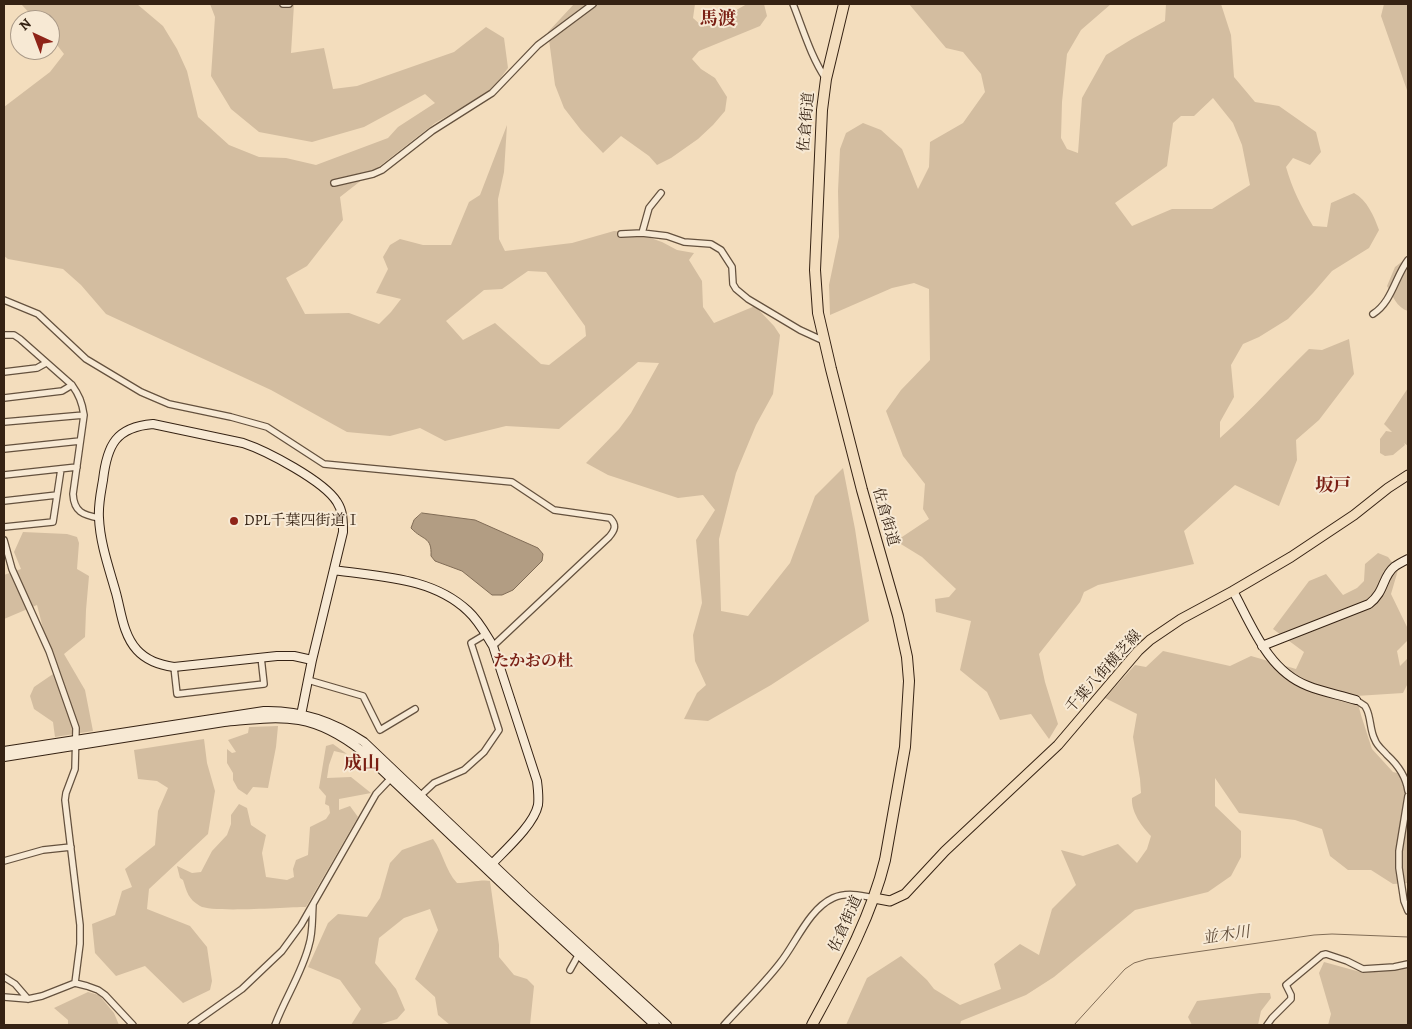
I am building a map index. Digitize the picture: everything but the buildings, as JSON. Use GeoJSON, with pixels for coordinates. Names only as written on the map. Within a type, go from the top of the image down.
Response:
{"type":"FeatureCollection","features":[{"type":"Feature","properties":{"kind":"highway","name":"佐倉街道"},"geometry":{"type":"LineString","coordinates":[[812,1025],[840,972],[874,898],[885,860],[905,747],[909,681],[907,657],[898,616],[862,490],[818,313],[814,260],[822,110],[826,79],[844,4]]}},
{"type":"Feature","properties":{"kind":"main road","name":"千葉八街横芝線"},"geometry":{"type":"LineString","coordinates":[[874,898],[890,901],[905,894],[945,850],[1058,745],[1138,651],[1150,640],[1181,618],[1233,591],[1306,547],[1354,515],[1408,475]]}},
{"type":"Feature","properties":{"kind":"street"},"geometry":{"type":"LineString","coordinates":[[283,4],[289,4]]}},
{"type":"Feature","properties":{"kind":"street"},"geometry":{"type":"LineString","coordinates":[[334,183],[373,174],[388,166],[432,131],[492,93],[538,46],[593,4]]}},
{"type":"Feature","properties":{"kind":"street"},"geometry":{"type":"LineString","coordinates":[[793,4],[821,72],[826,79]]}},
{"type":"Feature","properties":{"kind":"street"},"geometry":{"type":"LineString","coordinates":[[642,233],[649,208],[661,193]]}},
{"type":"Feature","properties":{"kind":"street"},"geometry":{"type":"LineString","coordinates":[[621,234],[642,233],[667,236],[684,242],[711,244],[721,250],[732,267],[733,284],[748,300],[800,330],[824,341]]}},
{"type":"Feature","properties":{"kind":"street"},"geometry":{"type":"LineString","coordinates":[[1373,314],[1382,308],[1408,260]]}},
{"type":"Feature","properties":{"kind":"street"},"geometry":{"type":"LineString","coordinates":[[4,300],[38,314],[86,359],[141,392],[169,404],[231,417],[267,427],[324,464],[512,482],[554,510],[610,518],[615,526],[609,537],[493,646]]}},
{"type":"Feature","properties":{"kind":"street"},"geometry":{"type":"LineString","coordinates":[[4,335],[14,335],[20,339],[72,385],[78,394],[84,414],[73,494],[76,506],[82,513],[99,518]]}},
{"type":"Feature","properties":{"kind":"street"},"geometry":{"type":"LineString","coordinates":[[4,372],[37,368],[46,363]]}},
{"type":"Feature","properties":{"kind":"street"},"geometry":{"type":"LineString","coordinates":[[4,398],[62,391],[72,385]]}},
{"type":"Feature","properties":{"kind":"street"},"geometry":{"type":"LineString","coordinates":[[4,422],[84,414]]}},
{"type":"Feature","properties":{"kind":"street"},"geometry":{"type":"LineString","coordinates":[[301,716],[312,660],[343,532],[341,511],[331,495],[318,483],[264,451],[234,441],[153,424],[139,425],[128,429],[117,438],[105,459],[99,518],[103,547],[127,634],[137,650],[150,661],[174,667],[261,657],[294,656],[312,660]]}},
{"type":"Feature","properties":{"kind":"street"},"geometry":{"type":"LineString","coordinates":[[4,449],[80,441]]}},
{"type":"Feature","properties":{"kind":"street"},"geometry":{"type":"LineString","coordinates":[[4,475],[76,467]]}},
{"type":"Feature","properties":{"kind":"street"},"geometry":{"type":"LineString","coordinates":[[4,527],[53,522],[61,469]]}},
{"type":"Feature","properties":{"kind":"street"},"geometry":{"type":"LineString","coordinates":[[4,501],[57,495]]}},
{"type":"Feature","properties":{"kind":"street"},"geometry":{"type":"LineString","coordinates":[[4,540],[12,569],[49,651],[76,728],[75,768],[65,800],[80,925],[80,944],[75,983]]}},
{"type":"Feature","properties":{"kind":"street"},"geometry":{"type":"LineString","coordinates":[[1262,646],[1369,604],[1380,593],[1393,567],[1408,559]]}},
{"type":"Feature","properties":{"kind":"street"},"geometry":{"type":"LineString","coordinates":[[334,570],[420,584],[438,590],[454,599],[469,612],[493,646],[537,781],[539,793],[538,805],[528,825],[489,867]]}},
{"type":"Feature","properties":{"kind":"street"},"geometry":{"type":"LineString","coordinates":[[1233,591],[1262,646],[1280,667],[1297,681],[1356,700],[1365,706],[1374,739],[1378,746],[1401,770],[1408,786],[1408,791]]}},
{"type":"Feature","properties":{"kind":"street"},"geometry":{"type":"LineString","coordinates":[[420,796],[434,782],[464,770],[484,752],[499,730],[471,643],[486,634]]}},
{"type":"Feature","properties":{"kind":"street"},"geometry":{"type":"LineString","coordinates":[[174,667],[176,694],[264,684],[261,657]]}},
{"type":"Feature","properties":{"kind":"street"},"geometry":{"type":"LineString","coordinates":[[308,680],[363,696],[380,730],[415,709]]}},
{"type":"Feature","properties":{"kind":"street"},"geometry":{"type":"LineString","coordinates":[[301,716],[362,751],[667,1025]]}},
{"type":"Feature","properties":{"kind":"street"},"geometry":{"type":"LineString","coordinates":[[4,751],[224,722],[301,716],[324,720],[344,729],[364,742],[579,956],[656,1025]]}},
{"type":"Feature","properties":{"kind":"street"},"geometry":{"type":"LineString","coordinates":[[4,757],[76,742]]}},
{"type":"Feature","properties":{"kind":"street"},"geometry":{"type":"LineString","coordinates":[[191,1025],[242,989],[282,951],[301,925],[376,794],[392,779],[394,775],[391,768]]}},
{"type":"Feature","properties":{"kind":"street"},"geometry":{"type":"LineString","coordinates":[[1408,796],[1399,851],[1399,868],[1404,901],[1408,911]]}},
{"type":"Feature","properties":{"kind":"street"},"geometry":{"type":"LineString","coordinates":[[4,861],[43,850],[71,847]]}},
{"type":"Feature","properties":{"kind":"street"},"geometry":{"type":"LineString","coordinates":[[724,1025],[781,962],[807,922],[821,906],[832,898],[844,895],[852,894],[874,898]]}},
{"type":"Feature","properties":{"kind":"street"},"geometry":{"type":"LineString","coordinates":[[275,1025],[281,1008],[301,970],[310,943],[313,903]]}},
{"type":"Feature","properties":{"kind":"street"},"geometry":{"type":"LineString","coordinates":[[570,970],[580,953],[577,944]]}},
{"type":"Feature","properties":{"kind":"street"},"geometry":{"type":"LineString","coordinates":[[1267,1025],[1290,999],[1291,995],[1286,984],[1322,955],[1326,954],[1347,960],[1363,969],[1408,964]]}},
{"type":"Feature","properties":{"kind":"street"},"geometry":{"type":"LineString","coordinates":[[4,977],[16,984],[28,999]]}},
{"type":"Feature","properties":{"kind":"street"},"geometry":{"type":"LineString","coordinates":[[4,998],[28,999],[42,996],[75,983],[98,990],[105,995],[133,1025]]}},
{"type":"Feature","properties":{"kind":"street"},"geometry":{"type":"LineString","coordinates":[[654,1013],[658,1022],[656,1025]]}},
{"type":"Feature","properties":{"kind":"shaded area"},"geometry":{"type":"Polygon","coordinates":[[[21,4],[137,4],[163,26],[177,49],[187,71],[198,117],[229,145],[259,157],[286,158],[316,165],[388,138],[398,127],[435,103],[425,94],[364,127],[312,142],[259,132],[231,109],[211,76],[215,17],[210,4],[294,4],[291,53],[324,48],[333,89],[357,86],[454,52],[486,27],[504,38],[508,68],[490,92],[435,123],[340,197],[343,220],[307,266],[286,278],[305,314],[349,313],[379,324],[401,299],[376,293],[388,269],[383,257],[390,245],[400,239],[423,245],[451,245],[469,202],[480,195],[507,125],[504,172],[498,199],[499,239],[505,251],[572,243],[614,231],[636,233],[662,242],[677,250],[694,253],[689,260],[702,281],[703,307],[714,323],[755,306],[780,335],[773,394],[756,425],[736,473],[719,539],[721,611],[748,616],[790,563],[815,496],[843,468],[855,529],[869,621],[771,685],[708,721],[684,719],[697,693],[706,685],[695,661],[693,635],[702,603],[696,540],[715,510],[703,495],[678,498],[608,475],[586,463],[619,429],[631,413],[659,363],[638,362],[559,429],[506,426],[445,441],[420,428],[390,436],[347,432],[271,390],[106,314],[81,285],[63,269],[8,259],[4,256],[4,107],[50,72],[64,54],[60,49],[60,10],[27,10],[21,4]],[[528,271],[502,289],[484,290],[446,321],[463,340],[495,323],[541,364],[549,365],[586,336],[585,326],[546,272],[528,271]]]}},
{"type":"Feature","properties":{"kind":"shaded area"},"geometry":{"type":"Polygon","coordinates":[[[574,4],[695,4],[693,18],[703,27],[747,4],[764,4],[767,16],[760,26],[699,51],[692,59],[701,69],[715,78],[727,97],[725,111],[698,139],[671,158],[657,165],[649,156],[621,136],[603,153],[581,130],[564,108],[555,85],[548,32],[574,4]]]}},
{"type":"Feature","properties":{"kind":"shaded area"},"geometry":{"type":"Polygon","coordinates":[[[909,4],[1111,4],[1081,30],[1067,54],[1062,102],[1061,138],[1067,149],[1078,153],[1082,98],[1106,55],[1165,21],[1166,4],[1221,4],[1231,35],[1234,77],[1255,102],[1279,106],[1316,132],[1321,152],[1310,165],[1293,158],[1286,167],[1297,197],[1313,226],[1327,227],[1331,203],[1354,193],[1366,204],[1379,230],[1369,248],[1332,271],[1288,319],[1259,337],[1243,344],[1231,365],[1234,397],[1220,422],[1220,438],[1309,349],[1322,350],[1349,339],[1354,374],[1319,420],[1296,440],[1297,460],[1279,506],[1235,485],[1184,531],[1194,564],[1098,585],[1084,592],[1080,602],[1039,654],[1045,682],[1058,724],[1049,739],[1031,714],[1000,720],[987,692],[960,670],[971,621],[936,612],[935,599],[949,597],[956,589],[922,557],[896,541],[929,519],[923,509],[925,484],[903,456],[886,411],[901,390],[930,360],[929,289],[914,283],[892,288],[830,315],[829,285],[839,237],[838,191],[840,149],[846,133],[863,123],[881,130],[902,149],[918,189],[929,167],[930,142],[963,123],[985,92],[981,74],[963,52],[946,48],[909,4]],[[1213,98],[1194,116],[1181,116],[1173,123],[1167,166],[1115,203],[1132,226],[1172,209],[1212,209],[1250,185],[1242,145],[1233,123],[1213,98]]]}},
{"type":"Feature","properties":{"kind":"shaded area"},"geometry":{"type":"Polygon","coordinates":[[[1384,4],[1405,4],[1408,6],[1408,93],[1381,16],[1384,4]]]}},
{"type":"Feature","properties":{"kind":"shaded area"},"geometry":{"type":"Polygon","coordinates":[[[1408,257],[1408,311],[1398,304],[1387,286],[1395,267],[1408,257]]]}},
{"type":"Feature","properties":{"kind":"shaded area"},"geometry":{"type":"Polygon","coordinates":[[[1408,388],[1408,446],[1404,443],[1405,445],[1393,455],[1385,456],[1380,453],[1380,439],[1386,431],[1392,432],[1384,424],[1408,388]]]}},
{"type":"Feature","properties":{"kind":"shaded area"},"geometry":{"type":"Polygon","coordinates":[[[422,513],[475,520],[538,548],[543,554],[542,561],[513,590],[502,595],[492,595],[462,571],[435,561],[431,556],[430,545],[426,539],[411,528],[414,520],[422,513]]]}},
{"type":"Feature","properties":{"kind":"shaded area"},"geometry":{"type":"Polygon","coordinates":[[[23,532],[67,534],[77,537],[79,543],[77,569],[89,576],[85,637],[64,654],[85,690],[93,731],[55,737],[53,722],[34,709],[30,696],[34,687],[53,674],[52,663],[37,605],[4,619],[4,575],[21,569],[14,552],[23,532]]]}},
{"type":"Feature","properties":{"kind":"shaded area"},"geometry":{"type":"Polygon","coordinates":[[[1378,553],[1388,557],[1398,570],[1391,594],[1408,629],[1408,640],[1397,651],[1400,666],[1408,658],[1408,683],[1403,693],[1356,696],[1372,749],[1393,772],[1408,776],[1408,883],[1393,884],[1371,870],[1348,870],[1330,856],[1322,829],[1295,820],[1239,813],[1215,778],[1215,806],[1241,831],[1241,857],[1231,876],[1208,892],[1135,910],[1054,977],[1026,995],[961,1021],[960,1025],[846,1025],[867,978],[901,956],[934,989],[960,1005],[1001,989],[994,964],[1020,944],[1039,955],[1052,909],[1076,885],[1061,850],[1083,856],[1118,844],[1137,863],[1147,849],[1151,836],[1138,819],[1132,803],[1132,798],[1141,793],[1133,737],[1137,714],[1105,698],[1135,665],[1146,667],[1163,651],[1230,666],[1251,656],[1296,669],[1304,652],[1273,629],[1309,581],[1326,574],[1343,595],[1357,588],[1364,581],[1365,564],[1378,553]]]}},
{"type":"Feature","properties":{"kind":"shaded area"},"geometry":{"type":"Polygon","coordinates":[[[278,726],[268,788],[253,787],[247,795],[238,789],[233,780],[233,773],[227,763],[227,749],[232,753],[236,752],[228,740],[248,733],[249,727],[278,726]]]}},
{"type":"Feature","properties":{"kind":"shaded area"},"geometry":{"type":"Polygon","coordinates":[[[204,739],[207,763],[215,791],[208,834],[149,889],[147,909],[190,926],[207,947],[212,981],[210,990],[183,1003],[145,966],[116,976],[95,953],[92,924],[115,915],[122,891],[132,887],[125,869],[155,845],[158,811],[168,788],[157,781],[138,779],[134,750],[204,739]]]}},
{"type":"Feature","properties":{"kind":"shaded area"},"geometry":{"type":"Polygon","coordinates":[[[333,744],[347,754],[334,751],[327,778],[351,777],[371,793],[339,799],[339,810],[350,806],[358,817],[306,907],[219,909],[200,906],[193,901],[188,895],[183,880],[180,878],[177,866],[192,873],[201,872],[212,851],[227,835],[231,824],[231,815],[239,804],[247,808],[251,825],[266,835],[262,853],[266,877],[287,880],[294,877],[293,869],[296,860],[308,855],[310,827],[326,819],[330,813],[329,806],[325,804],[326,796],[319,788],[326,746],[333,744]]]}},
{"type":"Feature","properties":{"kind":"shaded area"},"geometry":{"type":"Polygon","coordinates":[[[433,839],[457,883],[490,881],[499,957],[514,975],[527,979],[534,986],[530,1025],[450,1025],[438,1015],[435,997],[415,979],[438,930],[430,909],[404,918],[379,938],[375,963],[396,989],[405,1010],[397,1019],[378,1025],[351,1025],[361,1009],[340,980],[308,967],[328,923],[338,914],[367,917],[380,898],[390,863],[402,850],[433,839]]]}},
{"type":"Feature","properties":{"kind":"shaded area"},"geometry":{"type":"Polygon","coordinates":[[[1324,962],[1364,973],[1408,965],[1408,1025],[1328,1025],[1331,1014],[1319,973],[1324,962]]]}},
{"type":"Feature","properties":{"kind":"shaded area"},"geometry":{"type":"Polygon","coordinates":[[[88,992],[99,995],[114,1013],[119,1025],[68,1025],[68,1020],[54,1008],[88,992]]]}},
{"type":"Feature","properties":{"kind":"shaded area"},"geometry":{"type":"Polygon","coordinates":[[[1270,993],[1271,998],[1261,1011],[1258,1025],[1192,1025],[1188,1017],[1197,1001],[1270,993]]]}},
{"type":"Feature","properties":{"kind":"waterway","name":"並木川"},"geometry":{"type":"LineString","coordinates":[[1074,1025],[1125,969],[1134,963],[1147,959],[1314,935],[1408,937]]}},
{"type":"Feature","properties":{"kind":"place","name":"DPL千葉四街道Ⅰ"},"geometry":{"type":"Point","coordinates":[234,521]}},
{"type":"Feature","properties":{"kind":"district","name":"馬渡"},"geometry":{"type":"Point","coordinates":[718,20]}},
{"type":"Feature","properties":{"kind":"district","name":"坂戸"},"geometry":{"type":"Point","coordinates":[1333,487]}},
{"type":"Feature","properties":{"kind":"district","name":"たかおの杜"},"geometry":{"type":"Point","coordinates":[533,662]}},
{"type":"Feature","properties":{"kind":"district","name":"成山"},"geometry":{"type":"Point","coordinates":[362,765]}}]}
